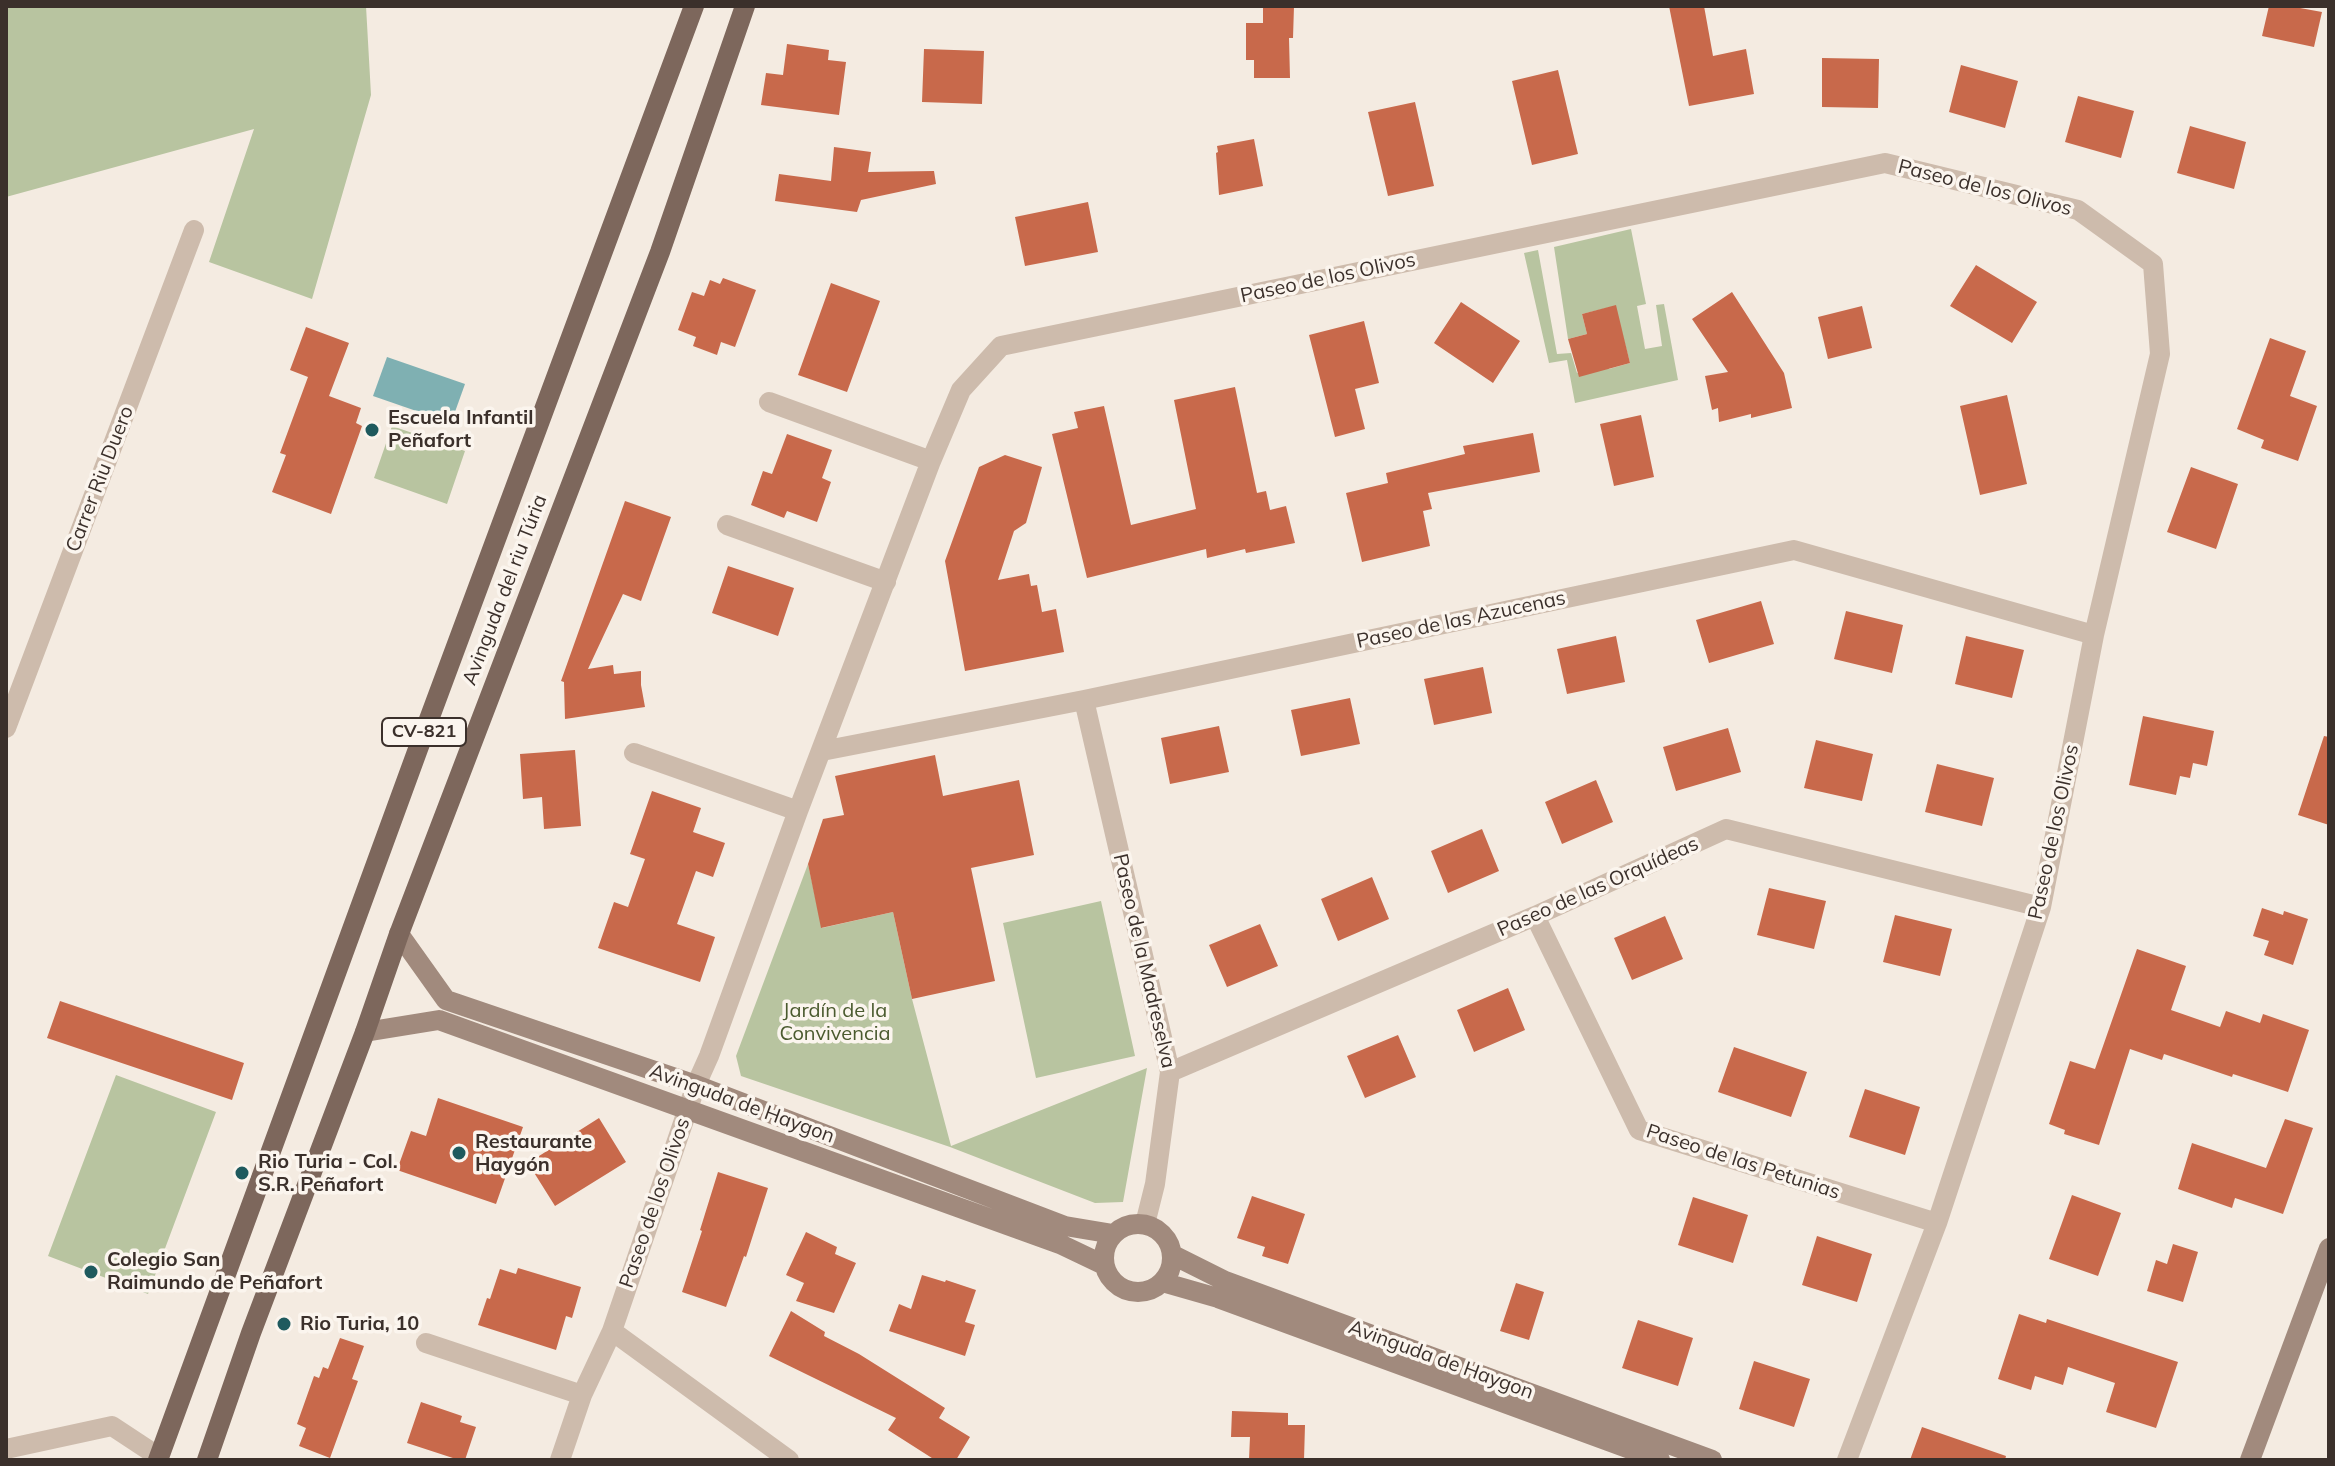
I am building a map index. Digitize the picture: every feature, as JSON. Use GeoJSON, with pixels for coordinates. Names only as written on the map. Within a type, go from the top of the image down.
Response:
{"type":"FeatureCollection","features":[{"type":"Feature","properties":{"kind":"main road","name":"Avinguda del riu Túria"},"geometry":{"type":"LineString","coordinates":[[159,1459],[423,734],[694,6]]}},
{"type":"Feature","properties":{"kind":"main road","name":"Avinguda del riu Túria"},"geometry":{"type":"LineString","coordinates":[[207,1460],[399,934],[660,252],[745,6]]}},
{"type":"Feature","properties":{"kind":"street","name":"Paseo de los Olivos"},"geometry":{"type":"LineString","coordinates":[[560,1460],[582,1395],[612,1331],[696,1085],[931,461],[961,390],[1001,346],[1885,163],[2078,210],[2153,264],[2160,354],[2094,635],[2041,907],[1937,1223],[1847,1460]]}},
{"type":"Feature","properties":{"kind":"street","name":"Carrer Riu Duero"},"geometry":{"type":"LineString","coordinates":[[6,728],[194,230]]}},
{"type":"Feature","properties":{"kind":"street"},"geometry":{"type":"LineString","coordinates":[[769,402],[931,461]]}},
{"type":"Feature","properties":{"kind":"street"},"geometry":{"type":"LineString","coordinates":[[727,525],[886,582]]}},
{"type":"Feature","properties":{"kind":"street","name":"Paseo de las Azucenas"},"geometry":{"type":"LineString","coordinates":[[822,751],[1084,700],[1794,550],[2094,635]]}},
{"type":"Feature","properties":{"kind":"street","name":"Paseo de la Madreselva"},"geometry":{"type":"LineString","coordinates":[[1084,700],[1170,1072],[1155,1184],[1145,1224]]}},
{"type":"Feature","properties":{"kind":"street"},"geometry":{"type":"LineString","coordinates":[[634,753],[798,811]]}},
{"type":"Feature","properties":{"kind":"street","name":"Paseo de las Orquídeas"},"geometry":{"type":"LineString","coordinates":[[1170,1072],[1535,916],[1726,829],[2041,907]]}},
{"type":"Feature","properties":{"kind":"street","name":"Paseo de las Petunias"},"geometry":{"type":"LineString","coordinates":[[1535,916],[1639,1130],[1937,1223]]}},
{"type":"Feature","properties":{"kind":"street","name":"Avinguda de Haygon"},"geometry":{"type":"LineString","coordinates":[[399,934],[446,1000],[696,1085],[1065,1226],[1113,1234]]}},
{"type":"Feature","properties":{"kind":"street","name":"Avinguda de Haygon"},"geometry":{"type":"LineString","coordinates":[[365,1032],[439,1020],[1060,1244],[1104,1265]]}},
{"type":"Feature","properties":{"kind":"street"},"geometry":{"type":"LineString","coordinates":[[1145,1224],[1160,1231],[1169,1242],[1173,1255],[1171,1268],[1162,1282],[1150,1290],[1133,1292],[1117,1285],[1106,1271],[1103,1256],[1113,1234],[1125,1225],[1145,1224]]}},
{"type":"Feature","properties":{"kind":"street"},"geometry":{"type":"LineString","coordinates":[[2250,1460],[2329,1248]]}},
{"type":"Feature","properties":{"kind":"street","name":"Avinguda de Haygon"},"geometry":{"type":"LineString","coordinates":[[1173,1255],[1225,1281],[1712,1460]]}},
{"type":"Feature","properties":{"kind":"street","name":"Avinguda de Haygon"},"geometry":{"type":"LineString","coordinates":[[1162,1282],[1218,1298],[1660,1460]]}},
{"type":"Feature","properties":{"kind":"street"},"geometry":{"type":"LineString","coordinates":[[612,1331],[789,1460]]}},
{"type":"Feature","properties":{"kind":"street"},"geometry":{"type":"LineString","coordinates":[[426,1343],[582,1395]]}},
{"type":"Feature","properties":{"kind":"street"},"geometry":{"type":"LineString","coordinates":[[6,1449],[112,1426],[159,1459]]}},
{"type":"Feature","properties":{"kind":"green space"},"geometry":{"type":"Polygon","coordinates":[[[6,6],[366,6],[371,95],[312,299],[209,262],[254,129],[6,197],[6,6]]]}},
{"type":"Feature","properties":{"kind":"green space"},"geometry":{"type":"Polygon","coordinates":[[[1631,229],[1646,304],[1637,306],[1645,349],[1662,346],[1656,305],[1664,304],[1678,380],[1575,403],[1567,360],[1549,363],[1524,253],[1538,250],[1557,354],[1571,353],[1577,373],[1607,365],[1609,369],[1630,363],[1615,306],[1582,314],[1587,334],[1568,339],[1554,247],[1631,229]]]}},
{"type":"Feature","properties":{"kind":"green space"},"geometry":{"type":"Polygon","coordinates":[[[392,426],[465,451],[447,504],[374,478],[392,426]]]}},
{"type":"Feature","properties":{"kind":"green space","name":"Jardín de la Convivencia"},"geometry":{"type":"Polygon","coordinates":[[[808,864],[822,928],[893,912],[912,999],[951,1146],[1147,1068],[1123,1202],[1095,1203],[950,1147],[741,1076],[736,1056],[808,864]]]}},
{"type":"Feature","properties":{"kind":"green space"},"geometry":{"type":"Polygon","coordinates":[[[1101,901],[1135,1056],[1036,1078],[1003,923],[1101,901]]]}},
{"type":"Feature","properties":{"kind":"green space"},"geometry":{"type":"Polygon","coordinates":[[[116,1075],[216,1112],[148,1294],[48,1256],[116,1075]]]}},
{"type":"Feature","properties":{"kind":"water"},"geometry":{"type":"Polygon","coordinates":[[[387,357],[465,384],[451,423],[373,396],[387,357]]]}},
{"type":"Feature","properties":{"kind":"building"},"geometry":{"type":"Polygon","coordinates":[[[1263,6],[1294,6],[1293,38],[1289,38],[1290,78],[1254,78],[1254,60],[1246,60],[1246,23],[1263,23],[1263,6]]]}},
{"type":"Feature","properties":{"kind":"building"},"geometry":{"type":"Polygon","coordinates":[[[1669,6],[1704,6],[1713,56],[1746,49],[1754,94],[1689,106],[1669,6]]]}},
{"type":"Feature","properties":{"kind":"building"},"geometry":{"type":"Polygon","coordinates":[[[2269,6],[2322,12],[2314,47],[2262,36],[2269,6]]]}},
{"type":"Feature","properties":{"kind":"building"},"geometry":{"type":"Polygon","coordinates":[[[787,44],[829,50],[828,60],[846,62],[839,115],[761,105],[766,73],[783,75],[787,44]]]}},
{"type":"Feature","properties":{"kind":"building"},"geometry":{"type":"Polygon","coordinates":[[[924,49],[984,51],[982,104],[922,102],[924,49]]]}},
{"type":"Feature","properties":{"kind":"building"},"geometry":{"type":"Polygon","coordinates":[[[1822,58],[1879,59],[1878,108],[1822,107],[1822,58]]]}},
{"type":"Feature","properties":{"kind":"building"},"geometry":{"type":"Polygon","coordinates":[[[1961,65],[2018,81],[2005,128],[1949,112],[1961,65]]]}},
{"type":"Feature","properties":{"kind":"building"},"geometry":{"type":"Polygon","coordinates":[[[1558,70],[1578,154],[1532,165],[1512,81],[1558,70]]]}},
{"type":"Feature","properties":{"kind":"building"},"geometry":{"type":"Polygon","coordinates":[[[2078,96],[2134,111],[2121,158],[2065,142],[2078,96]]]}},
{"type":"Feature","properties":{"kind":"building"},"geometry":{"type":"Polygon","coordinates":[[[1415,102],[1434,186],[1388,196],[1368,112],[1415,102]]]}},
{"type":"Feature","properties":{"kind":"building"},"geometry":{"type":"Polygon","coordinates":[[[2190,126],[2246,142],[2234,189],[2177,173],[2190,126]]]}},
{"type":"Feature","properties":{"kind":"building"},"geometry":{"type":"Polygon","coordinates":[[[1254,139],[1263,186],[1219,195],[1217,146],[1254,139]]]}},
{"type":"Feature","properties":{"kind":"building"},"geometry":{"type":"Polygon","coordinates":[[[834,147],[871,152],[868,172],[934,171],[936,184],[861,200],[857,212],[775,201],[779,174],[831,181],[834,147]]]}},
{"type":"Feature","properties":{"kind":"building"},"geometry":{"type":"Polygon","coordinates":[[[1088,202],[1098,252],[1025,266],[1015,217],[1088,202]]]}},
{"type":"Feature","properties":{"kind":"building"},"geometry":{"type":"Polygon","coordinates":[[[1976,265],[2037,302],[2012,343],[1950,306],[1976,265]]]}},
{"type":"Feature","properties":{"kind":"building"},"geometry":{"type":"Polygon","coordinates":[[[723,278],[756,290],[735,347],[721,342],[717,355],[693,346],[696,337],[678,330],[692,292],[704,296],[710,280],[720,284],[723,278]]]}},
{"type":"Feature","properties":{"kind":"building"},"geometry":{"type":"Polygon","coordinates":[[[831,283],[880,301],[847,392],[798,375],[831,283]]]}},
{"type":"Feature","properties":{"kind":"building"},"geometry":{"type":"Polygon","coordinates":[[[1732,292],[1784,373],[1792,408],[1719,422],[1718,408],[1712,410],[1705,376],[1728,372],[1692,319],[1732,292]]]}},
{"type":"Feature","properties":{"kind":"building"},"geometry":{"type":"Polygon","coordinates":[[[1461,302],[1520,341],[1493,383],[1434,343],[1461,302]]]}},
{"type":"Feature","properties":{"kind":"building"},"geometry":{"type":"Polygon","coordinates":[[[1616,305],[1630,363],[1579,377],[1568,339],[1587,334],[1582,314],[1616,305]]]}},
{"type":"Feature","properties":{"kind":"building"},"geometry":{"type":"Polygon","coordinates":[[[1862,306],[1872,348],[1828,359],[1818,317],[1862,306]]]}},
{"type":"Feature","properties":{"kind":"building"},"geometry":{"type":"Polygon","coordinates":[[[1364,321],[1379,383],[1355,389],[1365,429],[1335,437],[1309,335],[1364,321]]]}},
{"type":"Feature","properties":{"kind":"building"},"geometry":{"type":"Polygon","coordinates":[[[306,327],[349,343],[329,396],[361,408],[356,423],[362,426],[331,514],[272,492],[286,455],[280,453],[308,377],[290,370],[306,327]]]}},
{"type":"Feature","properties":{"kind":"building"},"geometry":{"type":"Polygon","coordinates":[[[2270,338],[2306,351],[2290,396],[2317,406],[2298,461],[2261,448],[2264,440],[2237,429],[2270,338]]]}},
{"type":"Feature","properties":{"kind":"building"},"geometry":{"type":"Polygon","coordinates":[[[1235,387],[1257,493],[1266,491],[1270,510],[1286,506],[1295,543],[1246,553],[1245,549],[1207,558],[1206,549],[1087,578],[1052,434],[1078,428],[1074,412],[1104,406],[1131,525],[1196,509],[1174,400],[1235,387]]]}},
{"type":"Feature","properties":{"kind":"building"},"geometry":{"type":"Polygon","coordinates":[[[2007,395],[2027,484],[1980,495],[1960,406],[2007,395]]]}},
{"type":"Feature","properties":{"kind":"building"},"geometry":{"type":"Polygon","coordinates":[[[1641,415],[1654,477],[1614,486],[1600,424],[1641,415]]]}},
{"type":"Feature","properties":{"kind":"building"},"geometry":{"type":"Polygon","coordinates":[[[1533,433],[1540,472],[1428,493],[1432,509],[1423,511],[1430,546],[1362,562],[1346,493],[1388,483],[1386,473],[1465,454],[1463,446],[1533,433]]]}},
{"type":"Feature","properties":{"kind":"building"},"geometry":{"type":"Polygon","coordinates":[[[787,434],[832,450],[822,478],[831,482],[817,522],[787,511],[784,518],[751,505],[763,471],[772,474],[787,434]]]}},
{"type":"Feature","properties":{"kind":"building"},"geometry":{"type":"Polygon","coordinates":[[[1005,455],[1042,467],[1026,523],[1014,531],[998,580],[1029,574],[1031,586],[1037,585],[1042,612],[1056,609],[1064,652],[965,671],[945,561],[979,467],[1005,455]]]}},
{"type":"Feature","properties":{"kind":"building"},"geometry":{"type":"Polygon","coordinates":[[[2191,467],[2238,484],[2216,549],[2167,532],[2191,467]]]}},
{"type":"Feature","properties":{"kind":"building"},"geometry":{"type":"Polygon","coordinates":[[[625,501],[671,517],[641,601],[623,594],[588,669],[613,665],[614,674],[641,671],[645,707],[565,719],[564,682],[561,681],[625,501]]]}},
{"type":"Feature","properties":{"kind":"building"},"geometry":{"type":"Polygon","coordinates":[[[728,566],[794,588],[778,636],[712,613],[728,566]]]}},
{"type":"Feature","properties":{"kind":"building"},"geometry":{"type":"Polygon","coordinates":[[[1761,601],[1774,644],[1709,663],[1696,620],[1761,601]]]}},
{"type":"Feature","properties":{"kind":"building"},"geometry":{"type":"Polygon","coordinates":[[[1846,611],[1903,625],[1892,673],[1834,659],[1846,611]]]}},
{"type":"Feature","properties":{"kind":"building"},"geometry":{"type":"Polygon","coordinates":[[[1616,636],[1625,682],[1567,694],[1557,649],[1616,636]]]}},
{"type":"Feature","properties":{"kind":"building"},"geometry":{"type":"Polygon","coordinates":[[[1966,636],[2024,650],[2012,698],[1955,684],[1966,636]]]}},
{"type":"Feature","properties":{"kind":"building"},"geometry":{"type":"Polygon","coordinates":[[[1483,667],[1492,713],[1434,725],[1424,679],[1483,667]]]}},
{"type":"Feature","properties":{"kind":"building"},"geometry":{"type":"Polygon","coordinates":[[[1350,698],[1360,744],[1301,756],[1291,710],[1350,698]]]}},
{"type":"Feature","properties":{"kind":"building"},"geometry":{"type":"Polygon","coordinates":[[[2143,716],[2214,731],[2207,766],[2193,763],[2190,778],[2180,776],[2176,795],[2129,785],[2143,716]]]}},
{"type":"Feature","properties":{"kind":"building"},"geometry":{"type":"Polygon","coordinates":[[[1219,726],[1229,772],[1170,784],[1161,738],[1219,726]]]}},
{"type":"Feature","properties":{"kind":"building"},"geometry":{"type":"Polygon","coordinates":[[[1728,728],[1741,772],[1676,791],[1663,747],[1728,728]]]}},
{"type":"Feature","properties":{"kind":"building"},"geometry":{"type":"Polygon","coordinates":[[[2324,736],[2329,737],[2329,825],[2298,815],[2324,736]]]}},
{"type":"Feature","properties":{"kind":"building"},"geometry":{"type":"Polygon","coordinates":[[[1816,740],[1873,754],[1862,801],[1804,788],[1816,740]]]}},
{"type":"Feature","properties":{"kind":"building"},"geometry":{"type":"Polygon","coordinates":[[[575,750],[581,826],[544,829],[542,797],[523,799],[520,754],[575,750]]]}},
{"type":"Feature","properties":{"kind":"building"},"geometry":{"type":"Polygon","coordinates":[[[935,755],[943,796],[1019,780],[1034,855],[971,868],[995,981],[912,999],[893,912],[821,928],[808,864],[823,819],[844,815],[835,776],[935,755]]]}},
{"type":"Feature","properties":{"kind":"building"},"geometry":{"type":"Polygon","coordinates":[[[1937,764],[1994,778],[1982,826],[1925,812],[1937,764]]]}},
{"type":"Feature","properties":{"kind":"building"},"geometry":{"type":"Polygon","coordinates":[[[1596,780],[1613,822],[1562,844],[1545,802],[1596,780]]]}},
{"type":"Feature","properties":{"kind":"building"},"geometry":{"type":"Polygon","coordinates":[[[652,791],[701,808],[693,832],[725,843],[713,877],[696,871],[677,924],[715,937],[700,982],[598,948],[614,902],[628,907],[645,859],[630,854],[652,791]]]}},
{"type":"Feature","properties":{"kind":"building"},"geometry":{"type":"Polygon","coordinates":[[[1482,829],[1499,871],[1448,893],[1431,851],[1482,829]]]}},
{"type":"Feature","properties":{"kind":"building"},"geometry":{"type":"Polygon","coordinates":[[[1372,877],[1389,919],[1338,941],[1321,899],[1372,877]]]}},
{"type":"Feature","properties":{"kind":"building"},"geometry":{"type":"Polygon","coordinates":[[[1769,888],[1826,901],[1814,949],[1757,935],[1769,888]]]}},
{"type":"Feature","properties":{"kind":"building"},"geometry":{"type":"Polygon","coordinates":[[[2262,908],[2308,919],[2293,965],[2264,955],[2269,941],[2253,936],[2262,908]]]}},
{"type":"Feature","properties":{"kind":"building"},"geometry":{"type":"Polygon","coordinates":[[[1895,915],[1952,929],[1940,976],[1883,962],[1895,915]]]}},
{"type":"Feature","properties":{"kind":"building"},"geometry":{"type":"Polygon","coordinates":[[[1665,916],[1683,959],[1632,980],[1614,938],[1665,916]]]}},
{"type":"Feature","properties":{"kind":"building"},"geometry":{"type":"Polygon","coordinates":[[[1260,924],[1278,966],[1227,987],[1209,945],[1260,924]]]}},
{"type":"Feature","properties":{"kind":"building"},"geometry":{"type":"Polygon","coordinates":[[[2137,949],[2186,966],[2171,1010],[2220,1027],[2226,1011],[2260,1023],[2263,1014],[2309,1030],[2288,1092],[2164,1054],[2162,1060],[2130,1049],[2099,1145],[2064,1134],[2065,1130],[2049,1124],[2070,1061],[2095,1069],[2137,949]]]}},
{"type":"Feature","properties":{"kind":"building"},"geometry":{"type":"Polygon","coordinates":[[[1508,988],[1525,1030],[1474,1052],[1457,1010],[1508,988]]]}},
{"type":"Feature","properties":{"kind":"building"},"geometry":{"type":"Polygon","coordinates":[[[60,1001],[244,1063],[232,1100],[47,1038],[60,1001]]]}},
{"type":"Feature","properties":{"kind":"building"},"geometry":{"type":"Polygon","coordinates":[[[1398,1035],[1416,1077],[1365,1098],[1347,1056],[1398,1035]]]}},
{"type":"Feature","properties":{"kind":"building"},"geometry":{"type":"Polygon","coordinates":[[[1734,1047],[1807,1072],[1791,1117],[1718,1092],[1734,1047]]]}},
{"type":"Feature","properties":{"kind":"building"},"geometry":{"type":"Polygon","coordinates":[[[1865,1089],[1920,1107],[1905,1155],[1849,1137],[1865,1089]]]}},
{"type":"Feature","properties":{"kind":"building","name":"Restaurante Haygón"},"geometry":{"type":"Polygon","coordinates":[[[438,1098],[523,1127],[496,1204],[397,1170],[411,1131],[426,1136],[438,1098]]]}},
{"type":"Feature","properties":{"kind":"building"},"geometry":{"type":"Polygon","coordinates":[[[599,1118],[626,1162],[555,1206],[528,1163],[599,1118]]]}},
{"type":"Feature","properties":{"kind":"building"},"geometry":{"type":"Polygon","coordinates":[[[2285,1119],[2313,1128],[2283,1214],[2235,1198],[2232,1208],[2178,1189],[2192,1143],[2266,1168],[2285,1119]]]}},
{"type":"Feature","properties":{"kind":"building"},"geometry":{"type":"Polygon","coordinates":[[[718,1172],[768,1188],[726,1307],[682,1292],[718,1172]]]}},
{"type":"Feature","properties":{"kind":"building"},"geometry":{"type":"Polygon","coordinates":[[[2072,1195],[2121,1213],[2098,1276],[2049,1259],[2072,1195]]]}},
{"type":"Feature","properties":{"kind":"building"},"geometry":{"type":"Polygon","coordinates":[[[1252,1196],[1305,1214],[1288,1264],[1262,1256],[1265,1247],[1237,1238],[1252,1196]]]}},
{"type":"Feature","properties":{"kind":"building"},"geometry":{"type":"Polygon","coordinates":[[[1693,1197],[1748,1215],[1733,1263],[1678,1245],[1693,1197]]]}},
{"type":"Feature","properties":{"kind":"building"},"geometry":{"type":"Polygon","coordinates":[[[806,1232],[837,1247],[835,1254],[856,1263],[834,1313],[796,1301],[804,1283],[786,1275],[806,1232]]]}},
{"type":"Feature","properties":{"kind":"building"},"geometry":{"type":"Polygon","coordinates":[[[1817,1236],[1872,1254],[1857,1302],[1802,1285],[1817,1236]]]}},
{"type":"Feature","properties":{"kind":"building"},"geometry":{"type":"Polygon","coordinates":[[[2173,1244],[2198,1252],[2183,1302],[2147,1291],[2156,1260],[2167,1264],[2173,1244]]]}},
{"type":"Feature","properties":{"kind":"building"},"geometry":{"type":"Polygon","coordinates":[[[518,1268],[581,1287],[572,1318],[566,1316],[556,1350],[478,1325],[500,1269],[516,1274],[518,1268]]]}},
{"type":"Feature","properties":{"kind":"building"},"geometry":{"type":"Polygon","coordinates":[[[922,1275],[976,1290],[965,1322],[975,1325],[965,1356],[889,1331],[899,1304],[911,1309],[922,1275]]]}},
{"type":"Feature","properties":{"kind":"building"},"geometry":{"type":"Polygon","coordinates":[[[1516,1283],[1544,1292],[1529,1340],[1500,1331],[1516,1283]]]}},
{"type":"Feature","properties":{"kind":"building"},"geometry":{"type":"Polygon","coordinates":[[[791,1311],[825,1332],[824,1336],[859,1354],[945,1408],[939,1418],[970,1437],[956,1460],[935,1460],[888,1430],[896,1418],[769,1356],[791,1311]]]}},
{"type":"Feature","properties":{"kind":"building"},"geometry":{"type":"Polygon","coordinates":[[[2019,1314],[2046,1323],[2047,1319],[2178,1362],[2156,1428],[2106,1412],[2115,1383],[2068,1367],[2063,1385],[2035,1376],[2031,1390],[1998,1379],[2019,1314]]]}},
{"type":"Feature","properties":{"kind":"building"},"geometry":{"type":"Polygon","coordinates":[[[1638,1320],[1693,1338],[1678,1386],[1622,1368],[1638,1320]]]}},
{"type":"Feature","properties":{"kind":"building"},"geometry":{"type":"Polygon","coordinates":[[[340,1338],[364,1346],[352,1379],[358,1381],[330,1458],[299,1446],[306,1428],[297,1424],[314,1376],[319,1378],[323,1367],[328,1369],[340,1338]]]}},
{"type":"Feature","properties":{"kind":"building"},"geometry":{"type":"Polygon","coordinates":[[[1754,1361],[1810,1379],[1794,1427],[1739,1409],[1754,1361]]]}},
{"type":"Feature","properties":{"kind":"building"},"geometry":{"type":"Polygon","coordinates":[[[421,1402],[462,1416],[460,1422],[476,1427],[465,1460],[407,1443],[421,1402]]]}},
{"type":"Feature","properties":{"kind":"building"},"geometry":{"type":"Polygon","coordinates":[[[1232,1411],[1288,1413],[1288,1425],[1305,1425],[1304,1460],[1249,1460],[1250,1437],[1231,1437],[1232,1411]]]}},
{"type":"Feature","properties":{"kind":"building"},"geometry":{"type":"Polygon","coordinates":[[[1922,1427],[2006,1456],[2005,1460],[1910,1460],[1922,1427]]]}},
{"type":"Feature","properties":{"kind":"place","name":"Escuela Infantil Peñafort"},"geometry":{"type":"Point","coordinates":[372,430]}},
{"type":"Feature","properties":{"kind":"place","name":"Restaurante Haygón"},"geometry":{"type":"Point","coordinates":[459,1153]}},
{"type":"Feature","properties":{"kind":"place","name":"Rio Turia - Col. S.R. Peñafort"},"geometry":{"type":"Point","coordinates":[242,1173]}},
{"type":"Feature","properties":{"kind":"place","name":"Colegio San Raimundo de Peñafort"},"geometry":{"type":"Point","coordinates":[91,1272]}},
{"type":"Feature","properties":{"kind":"place","name":"Rio Turia, 10"},"geometry":{"type":"Point","coordinates":[284,1324]}}]}
